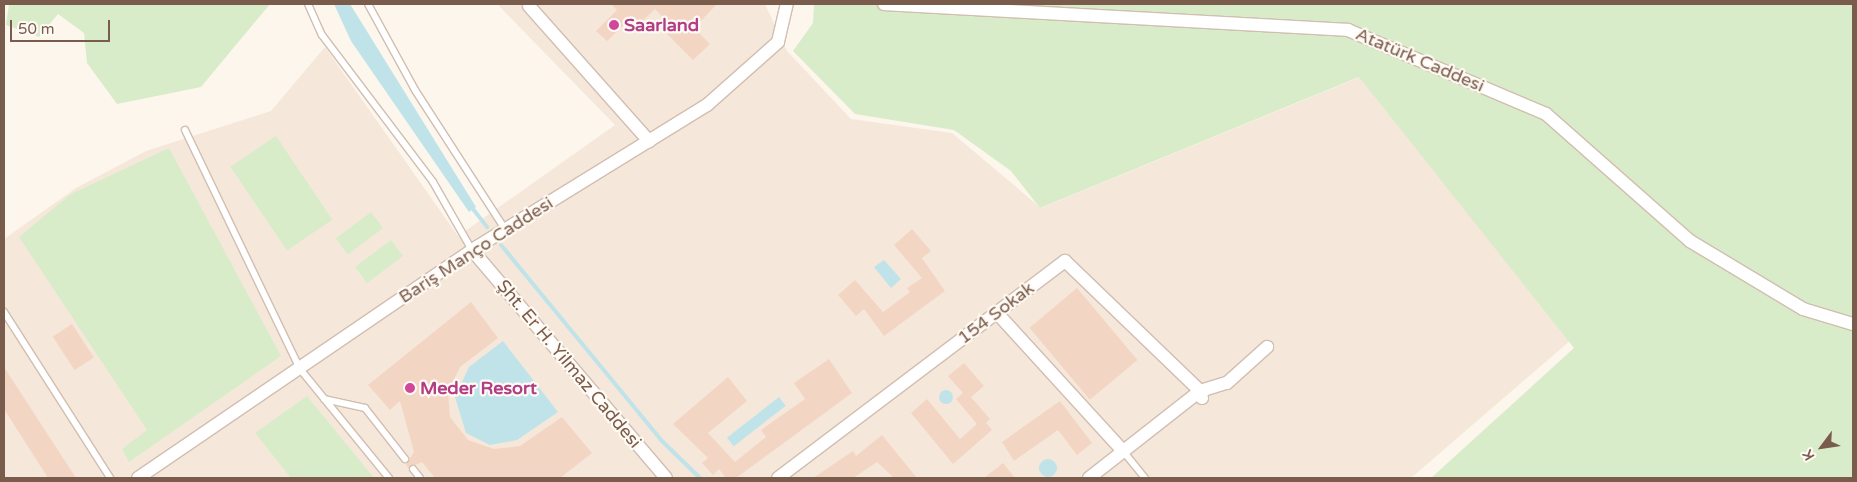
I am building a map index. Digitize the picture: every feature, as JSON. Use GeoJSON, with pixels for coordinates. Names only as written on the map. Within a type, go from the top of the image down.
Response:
{"type":"FeatureCollection","features":[{"type":"Feature","properties":{"kind":"street","name":"Bariş Manço Caddesi"},"geometry":{"type":"LineString","coordinates":[[138,478],[472,250],[707,105],[778,42],[787,4]]}},
{"type":"Feature","properties":{"kind":"street","name":"Atatürk Caddesi"},"geometry":{"type":"LineString","coordinates":[[884,4],[1348,30],[1546,114],[1690,240],[1803,308],[1853,324]]}},
{"type":"Feature","properties":{"kind":"street"},"geometry":{"type":"LineString","coordinates":[[529,6],[649,141]]}},
{"type":"Feature","properties":{"kind":"street","name":"Şht. Er H. Yilmaz Caddesi"},"geometry":{"type":"LineString","coordinates":[[472,250],[666,478]]}},
{"type":"Feature","properties":{"kind":"street","name":"154 Sokak"},"geometry":{"type":"LineString","coordinates":[[778,478],[1065,261],[1201,394]]}},
{"type":"Feature","properties":{"kind":"street"},"geometry":{"type":"LineString","coordinates":[[997,312],[1123,451]]}},
{"type":"Feature","properties":{"kind":"street"},"geometry":{"type":"LineString","coordinates":[[1089,478],[1201,394],[1227,383],[1268,347]]}},
{"type":"Feature","properties":{"kind":"lane"},"geometry":{"type":"LineString","coordinates":[[308,4],[322,34],[434,182],[472,250]]}},
{"type":"Feature","properties":{"kind":"lane"},"geometry":{"type":"LineString","coordinates":[[368,4],[415,90],[505,229]]}},
{"type":"Feature","properties":{"kind":"lane"},"geometry":{"type":"LineString","coordinates":[[186,130],[300,369],[388,478]]}},
{"type":"Feature","properties":{"kind":"lane"},"geometry":{"type":"LineString","coordinates":[[4,312],[110,478]]}},
{"type":"Feature","properties":{"kind":"lane"},"geometry":{"type":"LineString","coordinates":[[324,399],[365,408],[405,459]]}},
{"type":"Feature","properties":{"kind":"lane"},"geometry":{"type":"LineString","coordinates":[[1123,451],[1145,478]]}},
{"type":"Feature","properties":{"kind":"lane"},"geometry":{"type":"LineString","coordinates":[[413,469],[420,478]]}},
{"type":"Feature","properties":{"kind":"shaded area"},"geometry":{"type":"Polygon","coordinates":[[[497,4],[765,4],[787,51],[851,119],[952,133],[1041,208],[1360,77],[1658,265],[1411,478],[4,478],[4,239],[76,188],[146,151],[271,111],[325,47],[458,236],[615,125],[497,4]]]}},
{"type":"Feature","properties":{"kind":"green space"},"geometry":{"type":"Polygon","coordinates":[[[9,4],[270,4],[201,87],[117,104],[87,63],[84,33],[58,14],[39,37],[6,25],[9,4]]]}},
{"type":"Feature","properties":{"kind":"green space"},"geometry":{"type":"Polygon","coordinates":[[[814,4],[1853,4],[1853,478],[1431,478],[1574,348],[1359,77],[1040,208],[1011,171],[954,130],[855,114],[793,51],[813,23],[814,4]]]}},
{"type":"Feature","properties":{"kind":"green space"},"geometry":{"type":"Polygon","coordinates":[[[276,136],[332,220],[287,250],[230,167],[276,136]]]}},
{"type":"Feature","properties":{"kind":"green space"},"geometry":{"type":"Polygon","coordinates":[[[169,148],[281,356],[129,462],[122,449],[147,430],[19,237],[71,194],[169,148]]]}},
{"type":"Feature","properties":{"kind":"green space"},"geometry":{"type":"Polygon","coordinates":[[[371,212],[383,228],[348,254],[336,238],[371,212]]]}},
{"type":"Feature","properties":{"kind":"green space"},"geometry":{"type":"Polygon","coordinates":[[[391,240],[403,256],[367,283],[355,267],[391,240]]]}},
{"type":"Feature","properties":{"kind":"green space"},"geometry":{"type":"Polygon","coordinates":[[[307,396],[374,478],[291,478],[255,433],[307,396]]]}},
{"type":"Feature","properties":{"kind":"water"},"geometry":{"type":"Polygon","coordinates":[[[334,4],[350,4],[476,207],[469,212],[351,41],[334,4]]]}},
{"type":"Feature","properties":{"kind":"water"},"geometry":{"type":"Polygon","coordinates":[[[884,260],[901,279],[891,288],[874,267],[884,260]]]}},
{"type":"Feature","properties":{"kind":"water"},"geometry":{"type":"Polygon","coordinates":[[[503,341],[558,412],[517,440],[490,445],[466,433],[455,397],[469,367],[503,341]]]}},
{"type":"Feature","properties":{"kind":"water"},"geometry":{"type":"Polygon","coordinates":[[[943,390],[949,390],[953,397],[949,404],[943,404],[939,400],[939,394],[943,390]]]}},
{"type":"Feature","properties":{"kind":"water"},"geometry":{"type":"Polygon","coordinates":[[[779,397],[786,406],[734,446],[727,438],[779,397]]]}},
{"type":"Feature","properties":{"kind":"water"},"geometry":{"type":"Polygon","coordinates":[[[1048,459],[1054,462],[1057,468],[1054,474],[1048,477],[1042,474],[1039,468],[1042,462],[1048,459]]]}},
{"type":"Feature","properties":{"kind":"building"},"geometry":{"type":"Polygon","coordinates":[[[611,4],[717,4],[694,28],[710,44],[693,60],[667,34],[673,28],[655,9],[635,28],[628,21],[607,41],[596,31],[617,10],[611,4]]]}},
{"type":"Feature","properties":{"kind":"building"},"geometry":{"type":"Polygon","coordinates":[[[912,229],[931,251],[922,258],[945,291],[884,336],[864,309],[856,316],[838,295],[855,280],[883,312],[910,292],[907,288],[922,278],[894,245],[912,229]]]}},
{"type":"Feature","properties":{"kind":"building"},"geometry":{"type":"Polygon","coordinates":[[[1077,288],[1137,360],[1090,400],[1030,328],[1077,288]]]}},
{"type":"Feature","properties":{"kind":"building","name":"Meder Resort"},"geometry":{"type":"Polygon","coordinates":[[[471,302],[498,338],[460,367],[448,391],[450,417],[468,440],[494,449],[520,446],[562,417],[592,453],[560,478],[435,478],[422,462],[408,468],[406,464],[414,452],[400,401],[390,410],[368,385],[471,302]]]}},
{"type":"Feature","properties":{"kind":"building"},"geometry":{"type":"Polygon","coordinates":[[[72,324],[94,358],[74,370],[53,337],[72,324]]]}},
{"type":"Feature","properties":{"kind":"building"},"geometry":{"type":"Polygon","coordinates":[[[829,359],[852,393],[736,478],[726,478],[719,469],[713,475],[702,463],[708,458],[673,424],[728,377],[747,401],[708,433],[735,462],[766,437],[761,430],[805,399],[794,383],[829,359]]]}},
{"type":"Feature","properties":{"kind":"building"},"geometry":{"type":"Polygon","coordinates":[[[964,363],[984,386],[971,397],[990,419],[986,423],[992,430],[953,464],[911,413],[927,399],[960,439],[977,424],[956,399],[963,393],[948,376],[964,363]]]}},
{"type":"Feature","properties":{"kind":"building"},"geometry":{"type":"Polygon","coordinates":[[[4,367],[76,478],[48,478],[4,409],[4,367]]]}},
{"type":"Feature","properties":{"kind":"building"},"geometry":{"type":"Polygon","coordinates":[[[1060,401],[1092,443],[1077,455],[1058,430],[1014,461],[1002,442],[1060,401]]]}},
{"type":"Feature","properties":{"kind":"building"},"geometry":{"type":"Polygon","coordinates":[[[882,435],[917,478],[894,478],[877,462],[853,478],[813,478],[853,451],[856,456],[882,435]]]}},
{"type":"Feature","properties":{"kind":"building"},"geometry":{"type":"Polygon","coordinates":[[[1003,463],[1015,478],[984,478],[1003,463]]]}},
{"type":"Feature","properties":{"kind":"waterway"},"geometry":{"type":"LineString","coordinates":[[473,209],[487,227]]}},
{"type":"Feature","properties":{"kind":"waterway"},"geometry":{"type":"LineString","coordinates":[[501,245],[663,442],[700,478]]}},
{"type":"Feature","properties":{"kind":"place","name":"Saarland"},"geometry":{"type":"Point","coordinates":[614,25]}},
{"type":"Feature","properties":{"kind":"place","name":"Meder Resort"},"geometry":{"type":"Point","coordinates":[410,388]}}]}
